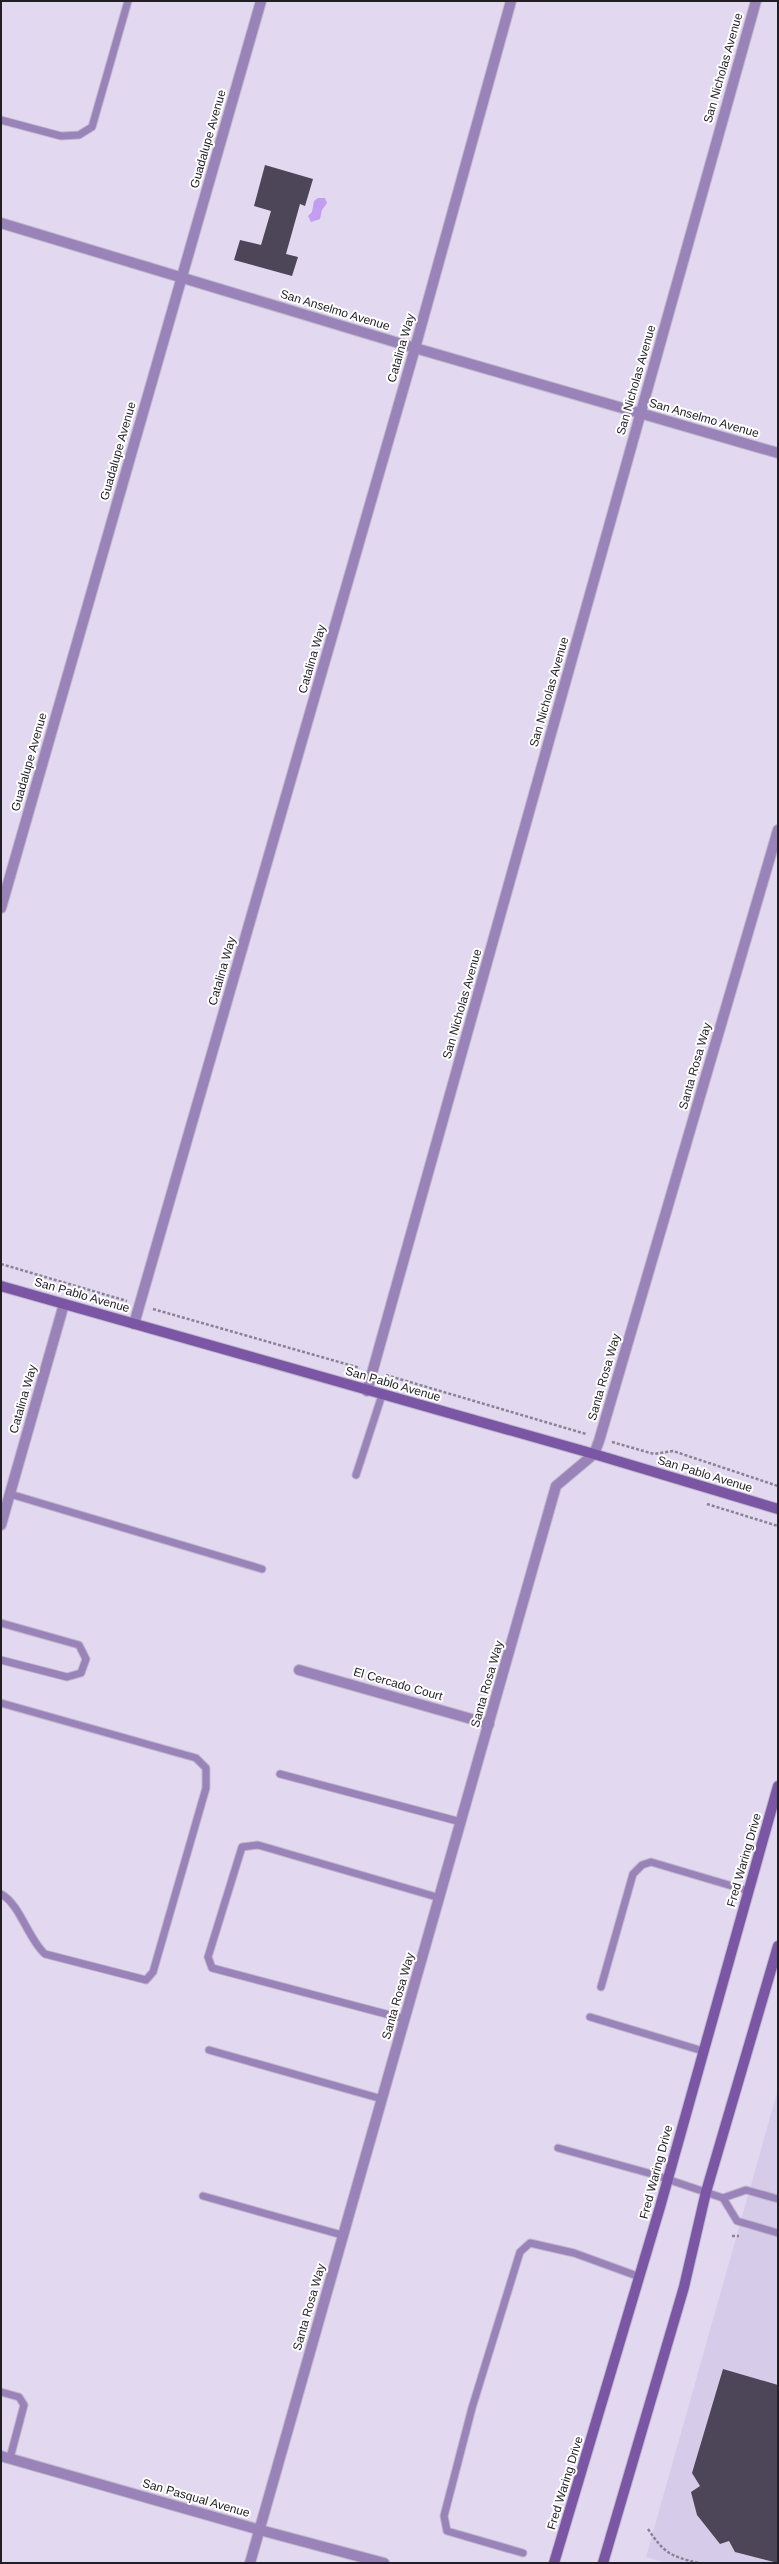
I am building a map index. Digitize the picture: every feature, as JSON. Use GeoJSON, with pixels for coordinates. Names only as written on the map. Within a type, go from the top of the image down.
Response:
{"type":"FeatureCollection","features":[{"type":"Feature","properties":{"kind":"main road","name":"San Pablo Avenue"},"geometry":{"type":"LineString","coordinates":[[1,1286],[594,1454],[778,1509]]}},
{"type":"Feature","properties":{"kind":"main road","name":"Fred Waring Drive"},"geometry":{"type":"LineString","coordinates":[[554,2563],[640,2276],[778,1786]]}},
{"type":"Feature","properties":{"kind":"main road"},"geometry":{"type":"LineString","coordinates":[[604,2563],[684,2287],[706,2192],[778,1946]]}},
{"type":"Feature","properties":{"kind":"street","name":"Guadalupe Avenue"},"geometry":{"type":"LineString","coordinates":[[1,908],[261,1]]}},
{"type":"Feature","properties":{"kind":"street","name":"Catalina Way"},"geometry":{"type":"LineString","coordinates":[[134,1324],[415,348],[511,1]]}},
{"type":"Feature","properties":{"kind":"street","name":"San Nicholas Avenue"},"geometry":{"type":"LineString","coordinates":[[368,1391],[756,1]]}},
{"type":"Feature","properties":{"kind":"street","name":"San Anselmo Avenue"},"geometry":{"type":"LineString","coordinates":[[1,223],[415,348],[778,453]]}},
{"type":"Feature","properties":{"kind":"street","name":"Santa Rosa Way"},"geometry":{"type":"LineString","coordinates":[[250,2563],[556,1486],[594,1454],[600,1438],[778,830]]}},
{"type":"Feature","properties":{"kind":"street","name":"Catalina Way"},"geometry":{"type":"LineString","coordinates":[[1,1525],[64,1304]]}},
{"type":"Feature","properties":{"kind":"street","name":"El Cercado Court"},"geometry":{"type":"LineString","coordinates":[[299,1670],[489,1724]]}},
{"type":"Feature","properties":{"kind":"street","name":"San Pasqual Avenue"},"geometry":{"type":"LineString","coordinates":[[4,2457],[260,2530],[384,2563]]}},
{"type":"Feature","properties":{"kind":"lane"},"geometry":{"type":"LineString","coordinates":[[1,120],[61,136],[79,135],[92,127],[128,1]]}},
{"type":"Feature","properties":{"kind":"lane"},"geometry":{"type":"LineString","coordinates":[[356,1475],[382,1395]]}},
{"type":"Feature","properties":{"kind":"lane"},"geometry":{"type":"LineString","coordinates":[[10,1494],[262,1569]]}},
{"type":"Feature","properties":{"kind":"lane"},"geometry":{"type":"LineString","coordinates":[[1,1623],[79,1645],[86,1659],[81,1673],[67,1677],[1,1660]]}},
{"type":"Feature","properties":{"kind":"lane"},"geometry":{"type":"LineString","coordinates":[[1,1703],[196,1758],[206,1768],[206,1788],[153,1972],[146,1980],[45,1954],[36,1946],[11,1902],[1,1894]]}},
{"type":"Feature","properties":{"kind":"lane"},"geometry":{"type":"LineString","coordinates":[[280,1774],[461,1822]]}},
{"type":"Feature","properties":{"kind":"lane"},"geometry":{"type":"LineString","coordinates":[[405,2019],[212,1968],[208,1957],[242,1847],[258,1845],[440,1898]]}},
{"type":"Feature","properties":{"kind":"lane"},"geometry":{"type":"LineString","coordinates":[[601,1986],[633,1874],[642,1865],[651,1862],[749,1891]]}},
{"type":"Feature","properties":{"kind":"lane"},"geometry":{"type":"LineString","coordinates":[[590,2017],[703,2051]]}},
{"type":"Feature","properties":{"kind":"lane"},"geometry":{"type":"LineString","coordinates":[[209,2050],[382,2099]]}},
{"type":"Feature","properties":{"kind":"lane"},"geometry":{"type":"LineString","coordinates":[[558,2148],[723,2198],[746,2190],[778,2199]]}},
{"type":"Feature","properties":{"kind":"lane"},"geometry":{"type":"LineString","coordinates":[[203,2196],[342,2235]]}},
{"type":"Feature","properties":{"kind":"lane"},"geometry":{"type":"LineString","coordinates":[[723,2198],[737,2221],[778,2233]]}},
{"type":"Feature","properties":{"kind":"lane"},"geometry":{"type":"LineString","coordinates":[[523,2553],[447,2531],[444,2516],[472,2408],[520,2252],[530,2242],[574,2253],[640,2276]]}},
{"type":"Feature","properties":{"kind":"lane"},"geometry":{"type":"LineString","coordinates":[[1,2392],[19,2397],[24,2405],[4,2457]]}},
{"type":"Feature","properties":{"kind":"path"},"geometry":{"type":"LineString","coordinates":[[1,1264],[654,1454],[673,1452],[778,1486]]}},
{"type":"Feature","properties":{"kind":"path"},"geometry":{"type":"LineString","coordinates":[[648,2529],[662,2548],[682,2559],[698,2563]]}},
{"type":"Feature","properties":{"kind":"shaded area"},"geometry":{"type":"Polygon","coordinates":[[[318,198],[325,198],[327,203],[322,210],[320,219],[311,222],[308,216],[312,212],[314,201],[318,198]]]}},
{"type":"Feature","properties":{"kind":"shaded area"},"geometry":{"type":"Polygon","coordinates":[[[778,2089],[778,2563],[666,2563],[646,2557],[778,2089]]]}},
{"type":"Feature","properties":{"kind":"building"},"geometry":{"type":"Polygon","coordinates":[[[265,165],[313,179],[305,206],[300,204],[286,254],[298,257],[292,276],[234,260],[240,240],[261,245],[271,211],[254,206],[265,165]]]}},
{"type":"Feature","properties":{"kind":"building"},"geometry":{"type":"Polygon","coordinates":[[[723,2369],[778,2385],[778,2563],[735,2552],[729,2541],[720,2544],[697,2515],[691,2492],[700,2486],[692,2473],[723,2369]]]}}]}
